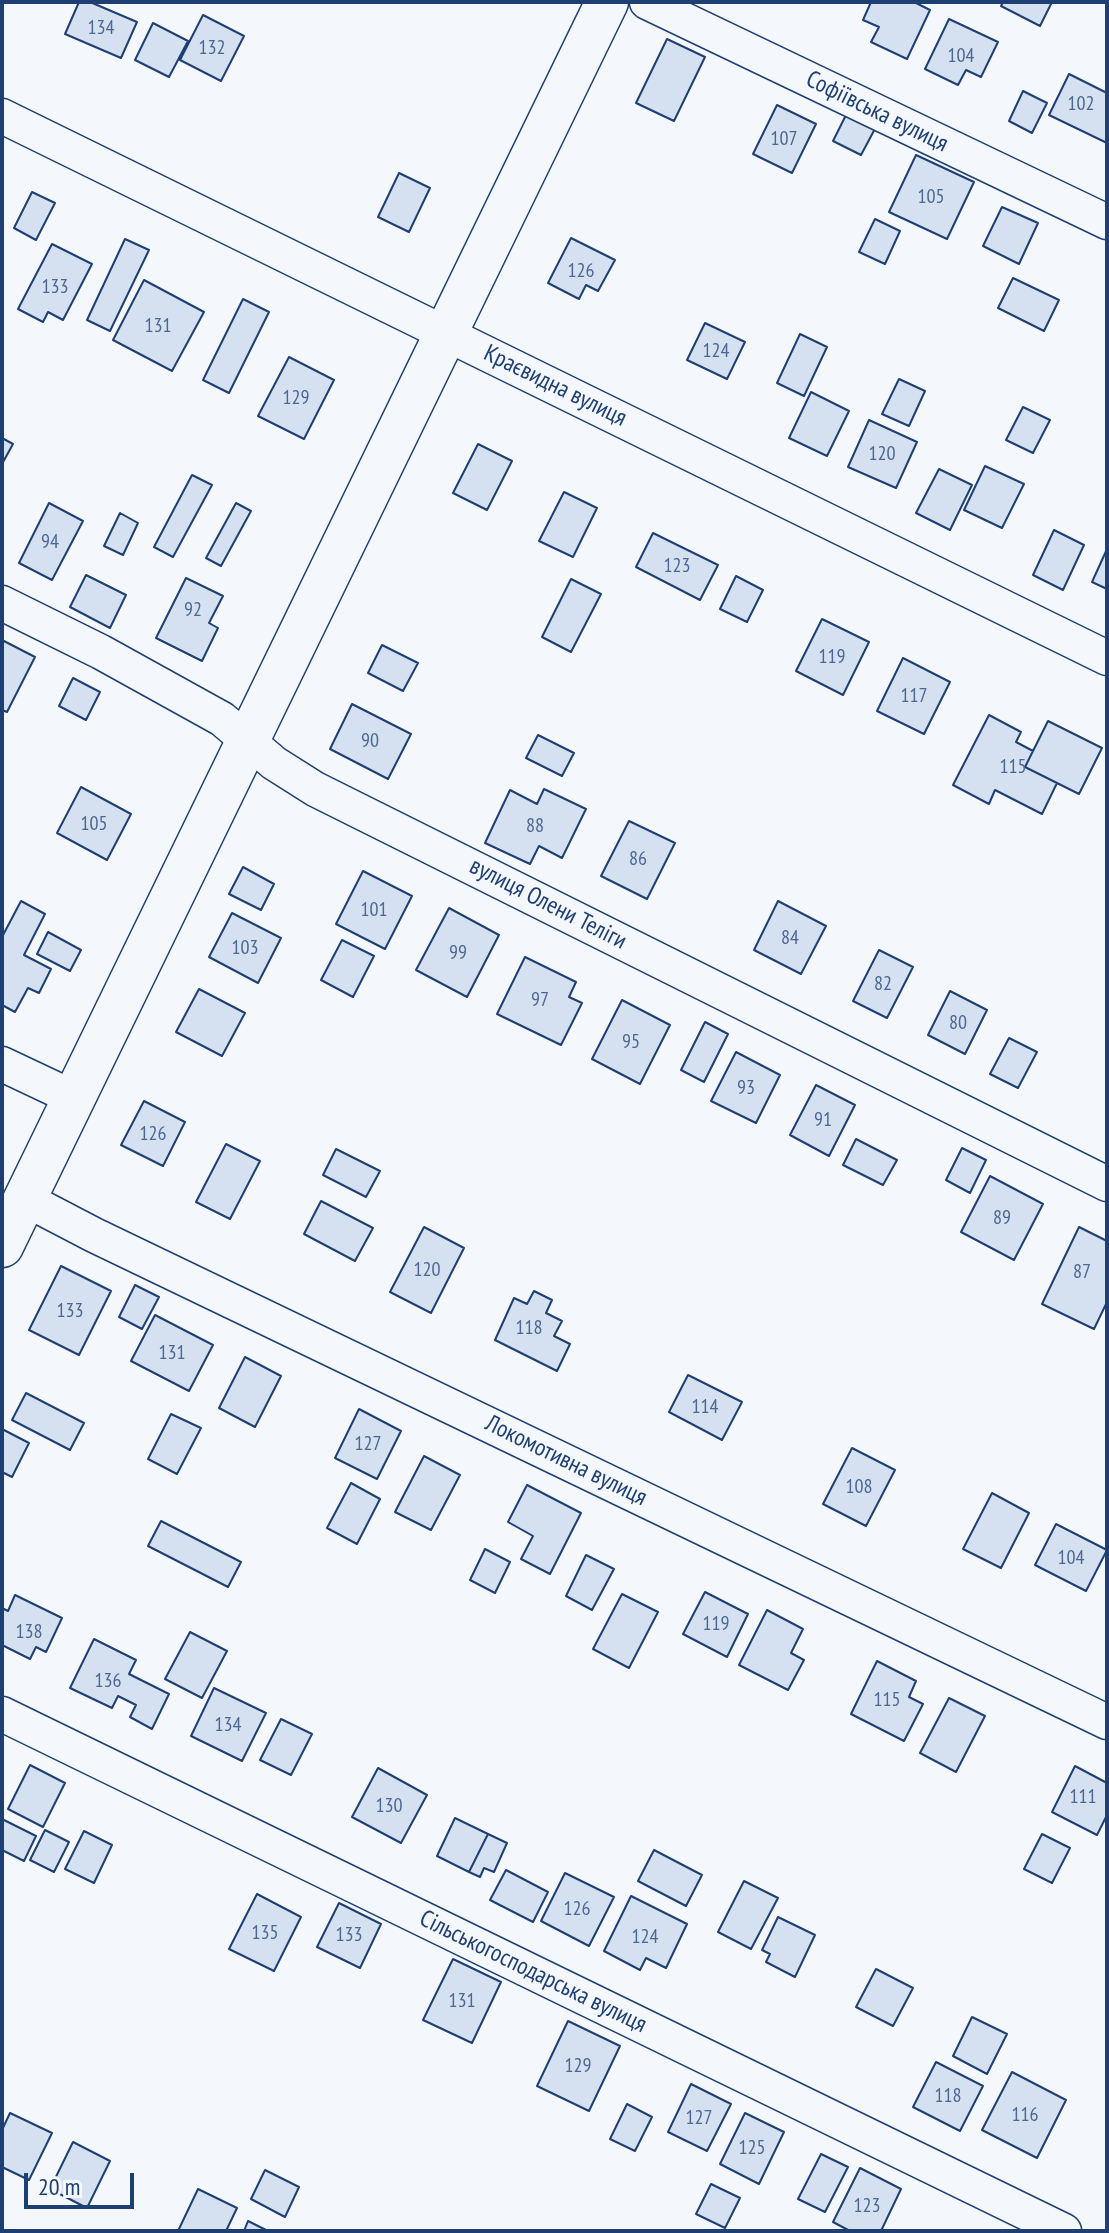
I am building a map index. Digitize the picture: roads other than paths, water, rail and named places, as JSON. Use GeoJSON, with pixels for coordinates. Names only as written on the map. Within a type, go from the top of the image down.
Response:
{"type":"FeatureCollection","features":[{"type":"Feature","properties":{"kind":"street"},"geometry":{"type":"LineString","coordinates":[[2,1246],[607,2]]}},
{"type":"Feature","properties":{"kind":"street","name":"Софіївська вулиця"},"geometry":{"type":"LineString","coordinates":[[647,2],[1107,222]]}},
{"type":"Feature","properties":{"kind":"street","name":"Краєвидна вулиця"},"geometry":{"type":"LineString","coordinates":[[2,116],[1107,658]]}},
{"type":"Feature","properties":{"kind":"street","name":"вулиця Олени Теліги"},"geometry":{"type":"LineString","coordinates":[[2,603],[180,694],[222,719],[274,763],[315,789],[1107,1184]]}},
{"type":"Feature","properties":{"kind":"street"},"geometry":{"type":"LineString","coordinates":[[2,1064],[74,1098]]}},
{"type":"Feature","properties":{"kind":"street","name":"Локомотивна вулиця"},"geometry":{"type":"LineString","coordinates":[[25,1199],[1107,1722]]}},
{"type":"Feature","properties":{"kind":"street","name":"Сільськогосподарська вулиця"},"geometry":{"type":"LineString","coordinates":[[2,1714],[1064,2231]]}}]}
